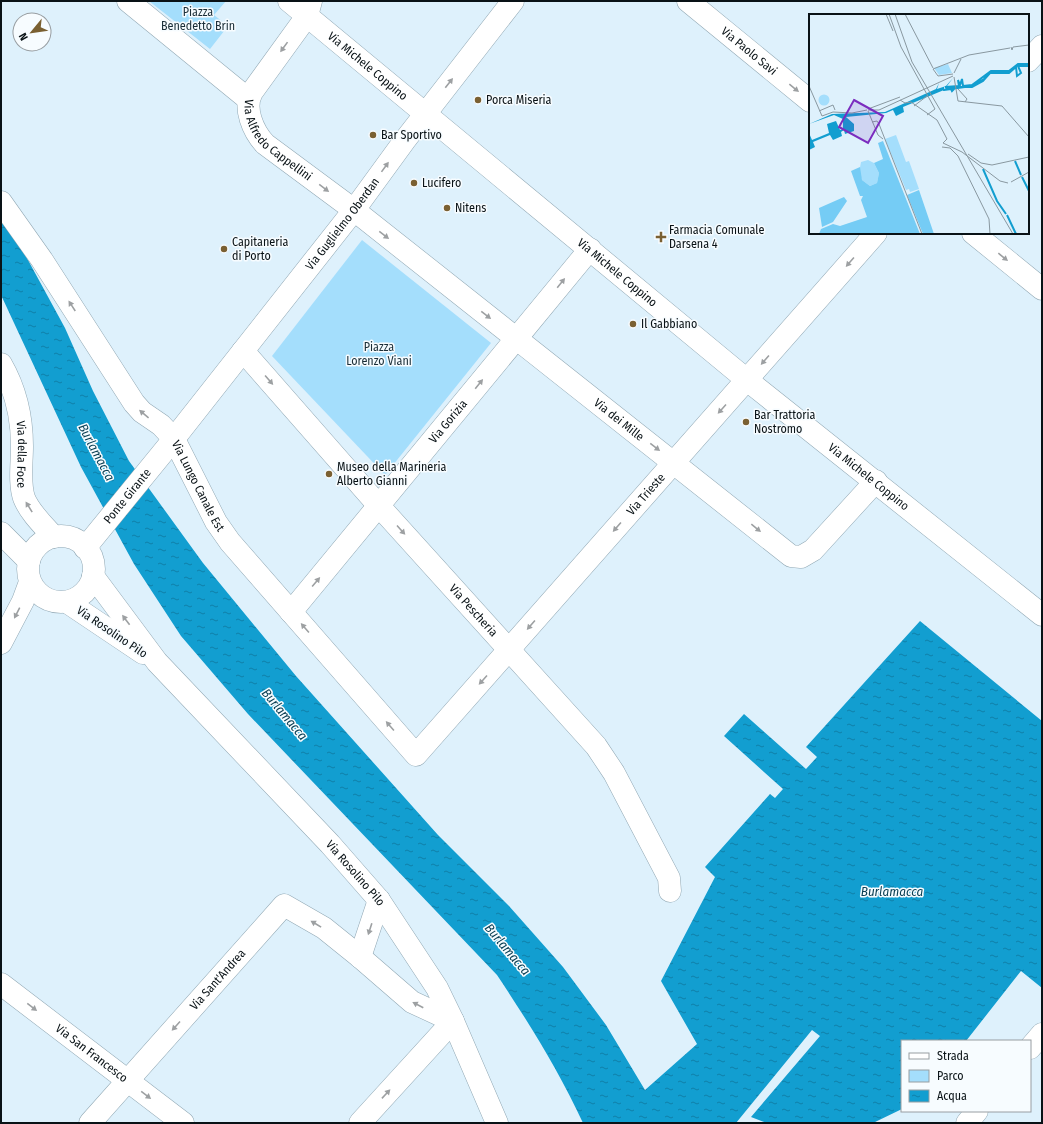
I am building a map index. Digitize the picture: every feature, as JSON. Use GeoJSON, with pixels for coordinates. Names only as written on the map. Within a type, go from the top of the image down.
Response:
{"type":"FeatureCollection","features":[{"type":"Feature","properties":{"kind":"street"},"geometry":{"type":"LineString","coordinates":[[128,1],[248,99]]}},
{"type":"Feature","properties":{"kind":"street","name":"Via Michele Coppino"},"geometry":{"type":"LineString","coordinates":[[289,1],[309,8],[426,114],[748,380],[1042,615]]}},
{"type":"Feature","properties":{"kind":"street","name":"Via Guglielmo Oberdan"},"geometry":{"type":"LineString","coordinates":[[172,442],[354,210],[513,1]]}},
{"type":"Feature","properties":{"kind":"street","name":"Via Paolo Savi"},"geometry":{"type":"LineString","coordinates":[[688,1],[809,100]]}},
{"type":"Feature","properties":{"kind":"street","name":"Via Alfredo Cappellini"},"geometry":{"type":"LineString","coordinates":[[309,8],[248,99],[253,126],[265,144],[354,210]]}},
{"type":"Feature","properties":{"kind":"street"},"geometry":{"type":"LineString","coordinates":[[1029,60],[1042,46]]}},
{"type":"Feature","properties":{"kind":"street","name":"Via Lungo Canale Est"},"geometry":{"type":"LineString","coordinates":[[1,202],[42,260],[134,403],[142,412],[161,426],[172,442],[216,522],[230,542],[416,755]]}},
{"type":"Feature","properties":{"kind":"street","name":"Via dei Mille"},"geometry":{"type":"LineString","coordinates":[[354,210],[791,556],[797,558],[805,556],[813,550],[876,481]]}},
{"type":"Feature","properties":{"kind":"street","name":"Via Trieste"},"geometry":{"type":"LineString","coordinates":[[416,755],[875,234]]}},
{"type":"Feature","properties":{"kind":"street"},"geometry":{"type":"LineString","coordinates":[[974,234],[1042,289]]}},
{"type":"Feature","properties":{"kind":"street","name":"Via Gorizia"},"geometry":{"type":"LineString","coordinates":[[291,612],[590,249]]}},
{"type":"Feature","properties":{"kind":"street","name":"Via Pescheria"},"geometry":{"type":"LineString","coordinates":[[243,351],[379,506],[596,746],[614,773],[669,878],[670,891]]}},
{"type":"Feature","properties":{"kind":"street","name":"Via della Foce"},"geometry":{"type":"LineString","coordinates":[[1,364],[16,396],[20,415],[22,430],[22,482],[24,498],[33,513],[54,537]]}},
{"type":"Feature","properties":{"kind":"street","name":"Ponte Girante"},"geometry":{"type":"LineString","coordinates":[[92,540],[172,442]]}},
{"type":"Feature","properties":{"kind":"street"},"geometry":{"type":"LineString","coordinates":[[1,533],[30,572],[38,594],[44,598],[59,602],[67,602],[81,595],[87,590],[93,576],[92,540],[54,537],[43,542],[37,547],[30,572],[23,601],[1,643]]}},
{"type":"Feature","properties":{"kind":"street","name":"Via Rosolino Pilo"},"geometry":{"type":"LineString","coordinates":[[93,576],[158,662],[324,838],[379,900],[430,978],[453,1021],[497,1123]]}},
{"type":"Feature","properties":{"kind":"street","name":"Via Rosolino Pilo"},"geometry":{"type":"LineString","coordinates":[[67,602],[158,662]]}},
{"type":"Feature","properties":{"kind":"street"},"geometry":{"type":"LineString","coordinates":[[360,957],[379,900]]}},
{"type":"Feature","properties":{"kind":"street","name":"Via Sant'Andrea"},"geometry":{"type":"LineString","coordinates":[[90,1123],[284,905],[324,928],[412,1002],[453,1021]]}},
{"type":"Feature","properties":{"kind":"street","name":"Via San Francesco"},"geometry":{"type":"LineString","coordinates":[[1,984],[183,1123]]}},
{"type":"Feature","properties":{"kind":"street"},"geometry":{"type":"LineString","coordinates":[[360,1123],[453,1021]]}},
{"type":"Feature","properties":{"kind":"street"},"geometry":{"type":"LineString","coordinates":[[1031,1047],[1042,1034]]}},
{"type":"Feature","properties":{"kind":"street"},"geometry":{"type":"LineString","coordinates":[[967,1123],[976,1112]]}},
{"type":"Feature","properties":{"kind":"green space","name":"Piazza Benedetto Brin"},"geometry":{"type":"Polygon","coordinates":[[[149,1],[226,1],[214,15],[228,26],[210,49],[149,1]]]}},
{"type":"Feature","properties":{"kind":"green space","name":"Piazza Lorenzo Viani"},"geometry":{"type":"Polygon","coordinates":[[[362,240],[491,343],[385,475],[272,356],[362,240]]]}},
{"type":"Feature","properties":{"kind":"water","name":"Burlamacca"},"geometry":{"type":"Polygon","coordinates":[[[1,216],[28,260],[65,328],[93,391],[129,461],[203,563],[296,676],[438,835],[509,906],[563,967],[606,1025],[645,1090],[697,1044],[661,981],[715,877],[705,867],[770,794],[775,798],[783,789],[724,736],[744,714],[806,769],[817,757],[806,747],[920,621],[1042,721],[1042,988],[1021,971],[967,1040],[901,1040],[901,1109],[873,1123],[767,1123],[751,1117],[820,1036],[812,1030],[736,1123],[583,1123],[543,1048],[497,975],[248,714],[181,636],[134,564],[81,467],[1,295],[1,216]]]}},
{"type":"Feature","properties":{"kind":"place","name":"Porca Miseria"},"geometry":{"type":"Point","coordinates":[478,100]}},
{"type":"Feature","properties":{"kind":"place","name":"Bar Sportivo"},"geometry":{"type":"Point","coordinates":[373,135]}},
{"type":"Feature","properties":{"kind":"place","name":"Lucifero"},"geometry":{"type":"Point","coordinates":[414,183]}},
{"type":"Feature","properties":{"kind":"place","name":"Nitens"},"geometry":{"type":"Point","coordinates":[447,208]}},
{"type":"Feature","properties":{"kind":"place","name":"Farmacia Comunale Darsena 4"},"geometry":{"type":"Point","coordinates":[661,237]}},
{"type":"Feature","properties":{"kind":"place","name":"Capitaneria di Porto"},"geometry":{"type":"Point","coordinates":[224,249]}},
{"type":"Feature","properties":{"kind":"place","name":"Il Gabbiano"},"geometry":{"type":"Point","coordinates":[633,324]}},
{"type":"Feature","properties":{"kind":"place","name":"Bar Trattoria Nostromo"},"geometry":{"type":"Point","coordinates":[746,422]}},
{"type":"Feature","properties":{"kind":"place","name":"Museo della Marineria Alberto Gianni"},"geometry":{"type":"Point","coordinates":[329,474]}}]}
